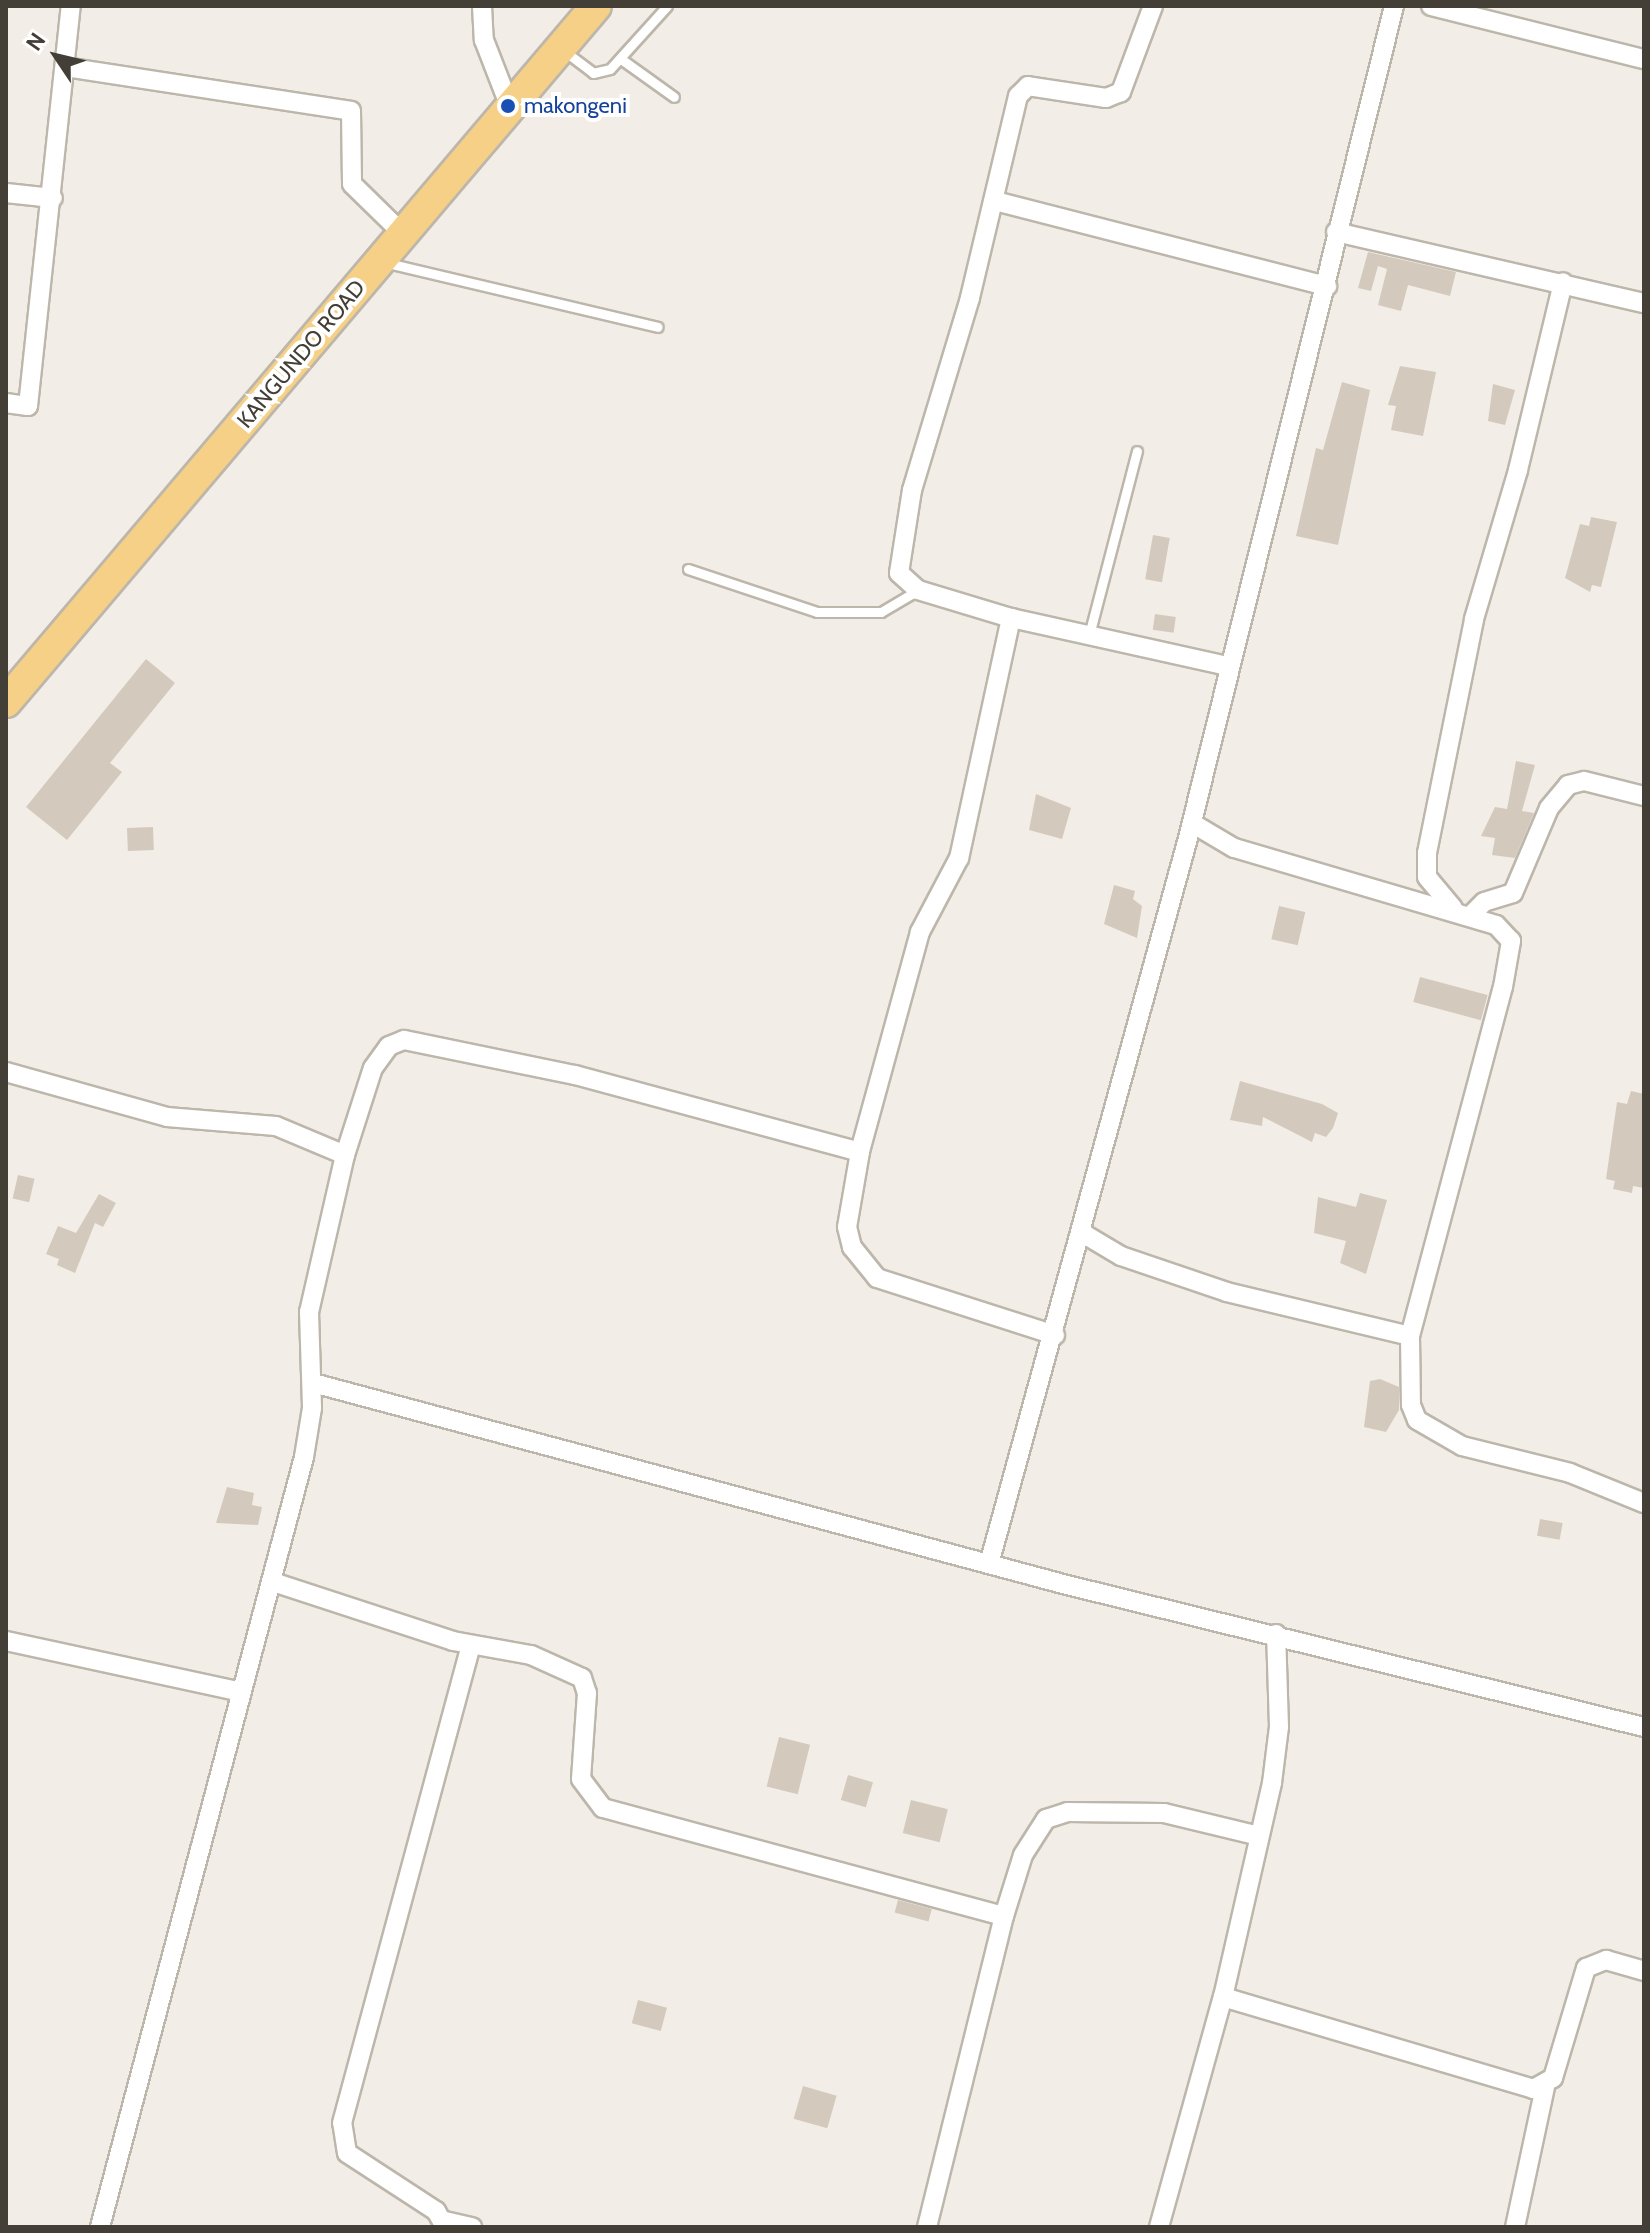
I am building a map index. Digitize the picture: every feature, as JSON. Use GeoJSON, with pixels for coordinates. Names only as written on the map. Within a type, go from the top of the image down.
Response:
{"type":"FeatureCollection","features":[{"type":"Feature","properties":{"kind":"highway","name":"KANGUNDO ROAD"},"geometry":{"type":"LineString","coordinates":[[6,702],[596,6]]}},
{"type":"Feature","properties":{"kind":"street"},"geometry":{"type":"LineString","coordinates":[[6,403],[28,406],[53,198],[71,6]]}},
{"type":"Feature","properties":{"kind":"street"},"geometry":{"type":"LineString","coordinates":[[482,6],[484,40],[510,107]]}},
{"type":"Feature","properties":{"kind":"street"},"geometry":{"type":"LineString","coordinates":[[1153,6],[1121,92],[1106,98],[1028,86],[1018,96],[995,201],[898,558],[899,573],[918,590],[1011,618],[1228,666]]}},
{"type":"Feature","properties":{"kind":"street"},"geometry":{"type":"LineString","coordinates":[[989,1564],[1084,1234],[1192,823],[1228,666],[1327,286],[1336,232],[1394,6]]}},
{"type":"Feature","properties":{"kind":"street"},"geometry":{"type":"LineString","coordinates":[[1431,6],[1644,59]]}},
{"type":"Feature","properties":{"kind":"street"},"geometry":{"type":"LineString","coordinates":[[65,67],[351,111],[352,184],[403,234]]}},
{"type":"Feature","properties":{"kind":"street"},"geometry":{"type":"LineString","coordinates":[[6,193],[53,198]]}},
{"type":"Feature","properties":{"kind":"street"},"geometry":{"type":"LineString","coordinates":[[995,201],[1327,286]]}},
{"type":"Feature","properties":{"kind":"street"},"geometry":{"type":"LineString","coordinates":[[1336,232],[1644,303]]}},
{"type":"Feature","properties":{"kind":"street"},"geometry":{"type":"LineString","coordinates":[[1462,912],[1427,877],[1427,853],[1474,619],[1563,282]]}},
{"type":"Feature","properties":{"kind":"street"},"geometry":{"type":"LineString","coordinates":[[1011,618],[959,858],[920,932],[860,1152],[847,1227],[866,1267],[898,1288],[1055,1335]]}},
{"type":"Feature","properties":{"kind":"street"},"geometry":{"type":"LineString","coordinates":[[1462,912],[1513,893],[1549,808],[1568,785],[1584,781],[1644,796]]}},
{"type":"Feature","properties":{"kind":"street"},"geometry":{"type":"LineString","coordinates":[[1192,823],[1234,848],[1462,912],[1496,925],[1511,941],[1410,1336],[1411,1405],[1417,1420],[1462,1446],[1570,1473],[1644,1503]]}},
{"type":"Feature","properties":{"kind":"street"},"geometry":{"type":"LineString","coordinates":[[101,2227],[304,1457],[313,1383],[309,1312],[345,1155],[373,1068],[389,1046],[404,1040],[575,1075],[860,1152]]}},
{"type":"Feature","properties":{"kind":"street"},"geometry":{"type":"LineString","coordinates":[[6,1072],[167,1117],[276,1126],[345,1155]]}},
{"type":"Feature","properties":{"kind":"street"},"geometry":{"type":"LineString","coordinates":[[1084,1234],[1121,1256],[1227,1292],[1410,1336]]}},
{"type":"Feature","properties":{"kind":"street"},"geometry":{"type":"LineString","coordinates":[[313,1383],[989,1564],[1644,1727]]}},
{"type":"Feature","properties":{"kind":"street"},"geometry":{"type":"LineString","coordinates":[[273,1582],[471,1646],[531,1655],[582,1678],[587,1693],[581,1779],[603,1808],[767,1857],[1004,1916]]}},
{"type":"Feature","properties":{"kind":"street"},"geometry":{"type":"LineString","coordinates":[[1159,2227],[1223,1997],[1259,1836],[1279,1727],[1276,1634]]}},
{"type":"Feature","properties":{"kind":"street"},"geometry":{"type":"LineString","coordinates":[[6,1641],[242,1692]]}},
{"type":"Feature","properties":{"kind":"street"},"geometry":{"type":"LineString","coordinates":[[471,1646],[342,2140],[360,2165],[445,2224],[472,2227]]}},
{"type":"Feature","properties":{"kind":"street"},"geometry":{"type":"LineString","coordinates":[[927,2227],[1004,1916],[1033,1834],[1046,1819],[1067,1812],[1164,1813],[1219,1831],[1259,1836]]}},
{"type":"Feature","properties":{"kind":"street"},"geometry":{"type":"LineString","coordinates":[[1515,2227],[1545,2087],[1586,1968],[1606,1960],[1644,1971]]}},
{"type":"Feature","properties":{"kind":"street"},"geometry":{"type":"LineString","coordinates":[[1223,1997],[1533,2089],[1545,2087]]}},
{"type":"Feature","properties":{"kind":"lane"},"geometry":{"type":"LineString","coordinates":[[560,48],[593,73],[621,59],[667,6]]}},
{"type":"Feature","properties":{"kind":"lane"},"geometry":{"type":"LineString","coordinates":[[621,59],[674,97]]}},
{"type":"Feature","properties":{"kind":"lane"},"geometry":{"type":"LineString","coordinates":[[379,261],[658,327]]}},
{"type":"Feature","properties":{"kind":"lane"},"geometry":{"type":"LineString","coordinates":[[1089,635],[1137,451]]}},
{"type":"Feature","properties":{"kind":"lane"},"geometry":{"type":"LineString","coordinates":[[688,569],[817,612],[881,612],[918,590]]}},
{"type":"Feature","properties":{"kind":"building"},"geometry":{"type":"Polygon","coordinates":[[[1368,252],[1456,272],[1450,296],[1408,285],[1401,311],[1378,305],[1387,269],[1378,266],[1371,291],[1358,288],[1368,252]]]}},
{"type":"Feature","properties":{"kind":"building"},"geometry":{"type":"Polygon","coordinates":[[[1400,366],[1436,372],[1423,436],[1391,430],[1396,406],[1388,405],[1400,366]]]}},
{"type":"Feature","properties":{"kind":"building"},"geometry":{"type":"Polygon","coordinates":[[[1342,382],[1370,390],[1338,545],[1296,536],[1316,448],[1323,450],[1342,382]]]}},
{"type":"Feature","properties":{"kind":"building"},"geometry":{"type":"Polygon","coordinates":[[[1493,384],[1515,390],[1505,425],[1488,421],[1493,384]]]}},
{"type":"Feature","properties":{"kind":"building"},"geometry":{"type":"Polygon","coordinates":[[[1591,517],[1617,522],[1601,587],[1592,585],[1590,592],[1565,578],[1580,524],[1589,526],[1591,517]]]}},
{"type":"Feature","properties":{"kind":"building"},"geometry":{"type":"Polygon","coordinates":[[[1153,535],[1170,538],[1162,582],[1145,579],[1153,535]]]}},
{"type":"Feature","properties":{"kind":"building"},"geometry":{"type":"Polygon","coordinates":[[[1155,614],[1176,617],[1174,633],[1153,630],[1155,614]]]}},
{"type":"Feature","properties":{"kind":"building"},"geometry":{"type":"Polygon","coordinates":[[[146,659],[175,683],[110,763],[122,772],[67,840],[26,807],[146,659]]]}},
{"type":"Feature","properties":{"kind":"building"},"geometry":{"type":"Polygon","coordinates":[[[1516,761],[1535,765],[1522,811],[1534,813],[1515,858],[1492,855],[1495,838],[1481,836],[1495,807],[1507,809],[1516,761]]]}},
{"type":"Feature","properties":{"kind":"building"},"geometry":{"type":"Polygon","coordinates":[[[1036,794],[1071,808],[1062,839],[1029,830],[1036,794]]]}},
{"type":"Feature","properties":{"kind":"building"},"geometry":{"type":"Polygon","coordinates":[[[153,827],[154,850],[128,851],[127,828],[153,827]]]}},
{"type":"Feature","properties":{"kind":"building"},"geometry":{"type":"Polygon","coordinates":[[[1114,885],[1135,891],[1133,899],[1142,906],[1137,938],[1104,924],[1114,885]]]}},
{"type":"Feature","properties":{"kind":"building"},"geometry":{"type":"Polygon","coordinates":[[[1279,906],[1305,912],[1298,945],[1271,939],[1279,906]]]}},
{"type":"Feature","properties":{"kind":"building"},"geometry":{"type":"Polygon","coordinates":[[[1420,977],[1488,995],[1481,1020],[1413,1002],[1420,977]]]}},
{"type":"Feature","properties":{"kind":"building"},"geometry":{"type":"Polygon","coordinates":[[[1240,1081],[1322,1104],[1338,1113],[1333,1128],[1326,1137],[1315,1133],[1312,1142],[1263,1117],[1262,1126],[1230,1120],[1240,1081]]]}},
{"type":"Feature","properties":{"kind":"building"},"geometry":{"type":"Polygon","coordinates":[[[1631,1091],[1644,1094],[1644,1188],[1633,1186],[1632,1193],[1613,1189],[1615,1181],[1606,1179],[1617,1102],[1627,1104],[1631,1091]]]}},
{"type":"Feature","properties":{"kind":"building"},"geometry":{"type":"Polygon","coordinates":[[[18,1175],[35,1179],[29,1202],[13,1198],[18,1175]]]}},
{"type":"Feature","properties":{"kind":"building"},"geometry":{"type":"Polygon","coordinates":[[[1360,1193],[1387,1200],[1366,1274],[1340,1263],[1346,1241],[1314,1233],[1318,1197],[1356,1207],[1360,1193]]]}},
{"type":"Feature","properties":{"kind":"building"},"geometry":{"type":"Polygon","coordinates":[[[99,1194],[116,1203],[103,1227],[95,1223],[75,1273],[57,1265],[59,1259],[46,1254],[58,1226],[76,1233],[99,1194]]]}},
{"type":"Feature","properties":{"kind":"building"},"geometry":{"type":"Polygon","coordinates":[[[1380,1379],[1399,1387],[1399,1410],[1386,1432],[1364,1427],[1370,1381],[1380,1379]]]}},
{"type":"Feature","properties":{"kind":"building"},"geometry":{"type":"Polygon","coordinates":[[[227,1487],[254,1493],[252,1505],[262,1507],[258,1525],[216,1523],[227,1487]]]}},
{"type":"Feature","properties":{"kind":"building"},"geometry":{"type":"Polygon","coordinates":[[[1540,1519],[1563,1523],[1560,1540],[1537,1536],[1540,1519]]]}},
{"type":"Feature","properties":{"kind":"building"},"geometry":{"type":"Polygon","coordinates":[[[779,1737],[810,1745],[798,1794],[767,1786],[779,1737]]]}},
{"type":"Feature","properties":{"kind":"building"},"geometry":{"type":"Polygon","coordinates":[[[848,1775],[873,1782],[866,1807],[841,1800],[848,1775]]]}},
{"type":"Feature","properties":{"kind":"building"},"geometry":{"type":"Polygon","coordinates":[[[911,1800],[948,1809],[940,1842],[903,1833],[911,1800]]]}},
{"type":"Feature","properties":{"kind":"building"},"geometry":{"type":"Polygon","coordinates":[[[898,1900],[932,1909],[928,1922],[895,1913],[898,1900]]]}},
{"type":"Feature","properties":{"kind":"building"},"geometry":{"type":"Polygon","coordinates":[[[638,2000],[667,2008],[661,2031],[632,2023],[638,2000]]]}},
{"type":"Feature","properties":{"kind":"building"},"geometry":{"type":"Polygon","coordinates":[[[803,2086],[837,2096],[827,2128],[794,2119],[803,2086]]]}},
{"type":"Feature","properties":{"kind":"place","name":"makongeni"},"geometry":{"type":"Point","coordinates":[508,106]}}]}
